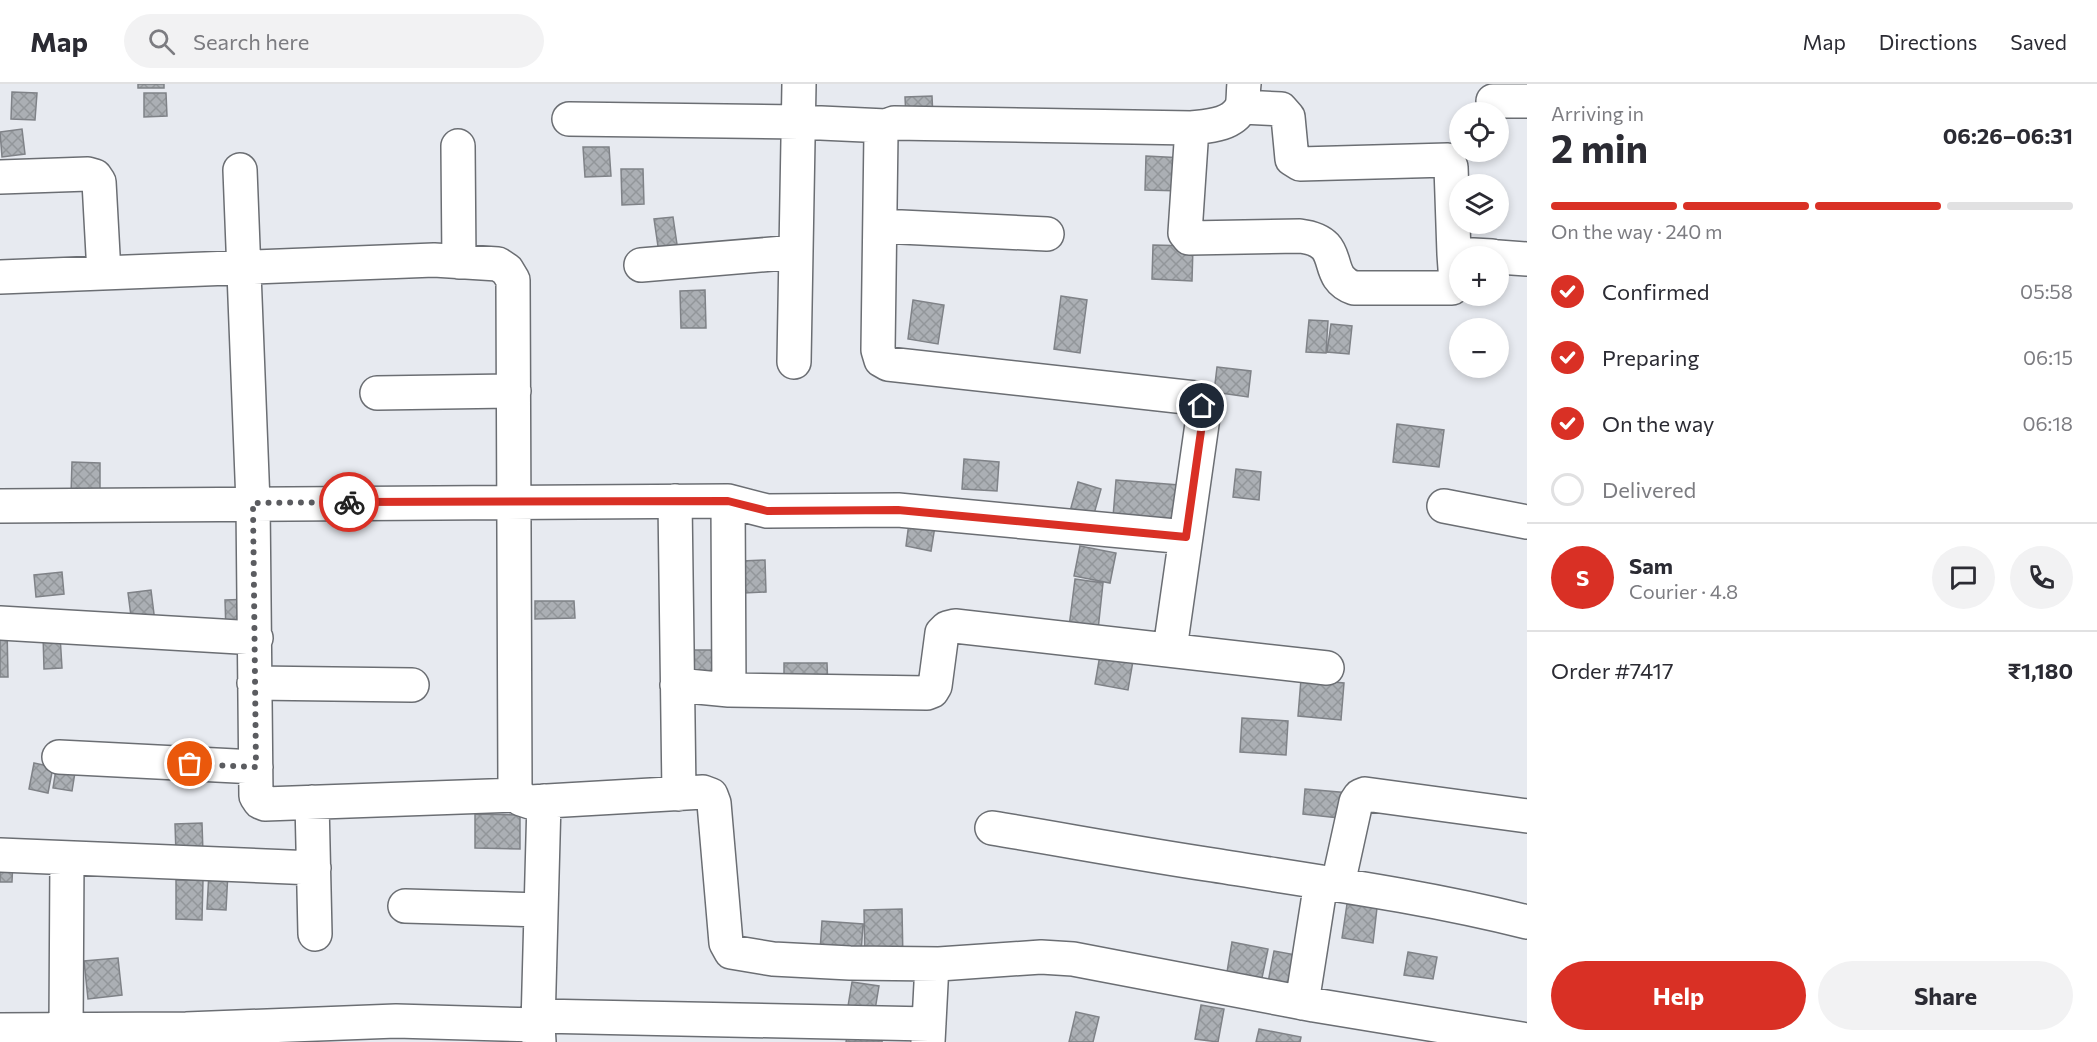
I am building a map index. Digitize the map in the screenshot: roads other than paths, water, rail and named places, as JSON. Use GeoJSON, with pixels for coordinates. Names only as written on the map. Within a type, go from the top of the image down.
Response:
{"type":"FeatureCollection","features":[{"type":"Feature","properties":{"kind":"street"},"geometry":{"type":"LineString","coordinates":[[794,362],[799,84]]}},
{"type":"Feature","properties":{"kind":"street"},"geometry":{"type":"LineString","coordinates":[[569,119],[799,122],[886,126],[894,123],[1192,128],[1219,124],[1233,117],[1243,96],[1285,112],[1288,117],[1292,159],[1300,164],[1448,160],[1451,167],[1454,246]]}},
{"type":"Feature","properties":{"kind":"street"},"geometry":{"type":"LineString","coordinates":[[1493,101],[1527,100]]}},
{"type":"Feature","properties":{"kind":"street"},"geometry":{"type":"LineString","coordinates":[[886,126],[881,133],[878,350],[881,360],[888,364],[1164,394],[1199,400],[1204,410],[1170,649]]}},
{"type":"Feature","properties":{"kind":"street"},"geometry":{"type":"LineString","coordinates":[[1192,128],[1185,233],[1189,238],[1300,236],[1314,238],[1329,250],[1339,279],[1354,288],[1449,288]]}},
{"type":"Feature","properties":{"kind":"street"},"geometry":{"type":"LineString","coordinates":[[458,146],[459,262]]}},
{"type":"Feature","properties":{"kind":"street"},"geometry":{"type":"LineString","coordinates":[[240,170],[253,503],[256,796],[260,802],[265,804],[532,798],[703,792],[711,795],[714,802],[726,943],[731,952],[773,959],[932,964],[1056,957],[1302,1003],[1527,1040]]}},
{"type":"Feature","properties":{"kind":"street"},"geometry":{"type":"LineString","coordinates":[[0,177],[88,174],[95,176],[99,182],[104,273]]}},
{"type":"Feature","properties":{"kind":"street"},"geometry":{"type":"LineString","coordinates":[[880,226],[1047,234]]}},
{"type":"Feature","properties":{"kind":"street"},"geometry":{"type":"LineString","coordinates":[[641,265],[796,252]]}},
{"type":"Feature","properties":{"kind":"street"},"geometry":{"type":"LineString","coordinates":[[1509,258],[1527,259]]}},
{"type":"Feature","properties":{"kind":"street"},"geometry":{"type":"LineString","coordinates":[[0,277],[434,260],[498,264],[507,270],[513,280],[515,789],[532,798]]}},
{"type":"Feature","properties":{"kind":"street"},"geometry":{"type":"LineString","coordinates":[[377,393],[514,392]]}},
{"type":"Feature","properties":{"kind":"street"},"geometry":{"type":"LineString","coordinates":[[675,501],[679,794]]}},
{"type":"Feature","properties":{"kind":"street"},"geometry":{"type":"LineString","coordinates":[[0,506],[728,501],[767,511],[898,510],[1186,537]]}},
{"type":"Feature","properties":{"kind":"street"},"geometry":{"type":"LineString","coordinates":[[728,501],[729,690]]}},
{"type":"Feature","properties":{"kind":"street"},"geometry":{"type":"LineString","coordinates":[[1444,506],[1527,522]]}},
{"type":"Feature","properties":{"kind":"street"},"geometry":{"type":"LineString","coordinates":[[0,623],[256,638]]}},
{"type":"Feature","properties":{"kind":"street"},"geometry":{"type":"LineString","coordinates":[[677,685],[729,690],[927,693],[935,686],[942,633],[947,627],[955,626],[1327,668]]}},
{"type":"Feature","properties":{"kind":"street"},"geometry":{"type":"LineString","coordinates":[[254,683],[412,685]]}},
{"type":"Feature","properties":{"kind":"street"},"geometry":{"type":"LineString","coordinates":[[59,757],[256,767]]}},
{"type":"Feature","properties":{"kind":"street"},"geometry":{"type":"LineString","coordinates":[[1302,1003],[1330,883],[1356,802],[1360,796],[1365,794],[1527,816]]}},
{"type":"Feature","properties":{"kind":"street"},"geometry":{"type":"LineString","coordinates":[[532,798],[541,910],[538,1028]]}},
{"type":"Feature","properties":{"kind":"street"},"geometry":{"type":"LineString","coordinates":[[312,802],[315,934]]}},
{"type":"Feature","properties":{"kind":"street"},"geometry":{"type":"LineString","coordinates":[[992,828],[1212,866],[1330,883],[1452,905],[1527,922]]}},
{"type":"Feature","properties":{"kind":"street"},"geometry":{"type":"LineString","coordinates":[[0,855],[314,868]]}},
{"type":"Feature","properties":{"kind":"street"},"geometry":{"type":"LineString","coordinates":[[66,1030],[67,858]]}},
{"type":"Feature","properties":{"kind":"street"},"geometry":{"type":"LineString","coordinates":[[405,906],[541,910]]}},
{"type":"Feature","properties":{"kind":"street"},"geometry":{"type":"LineString","coordinates":[[0,1030],[396,1031],[538,1028],[928,1033],[932,964]]}}]}
